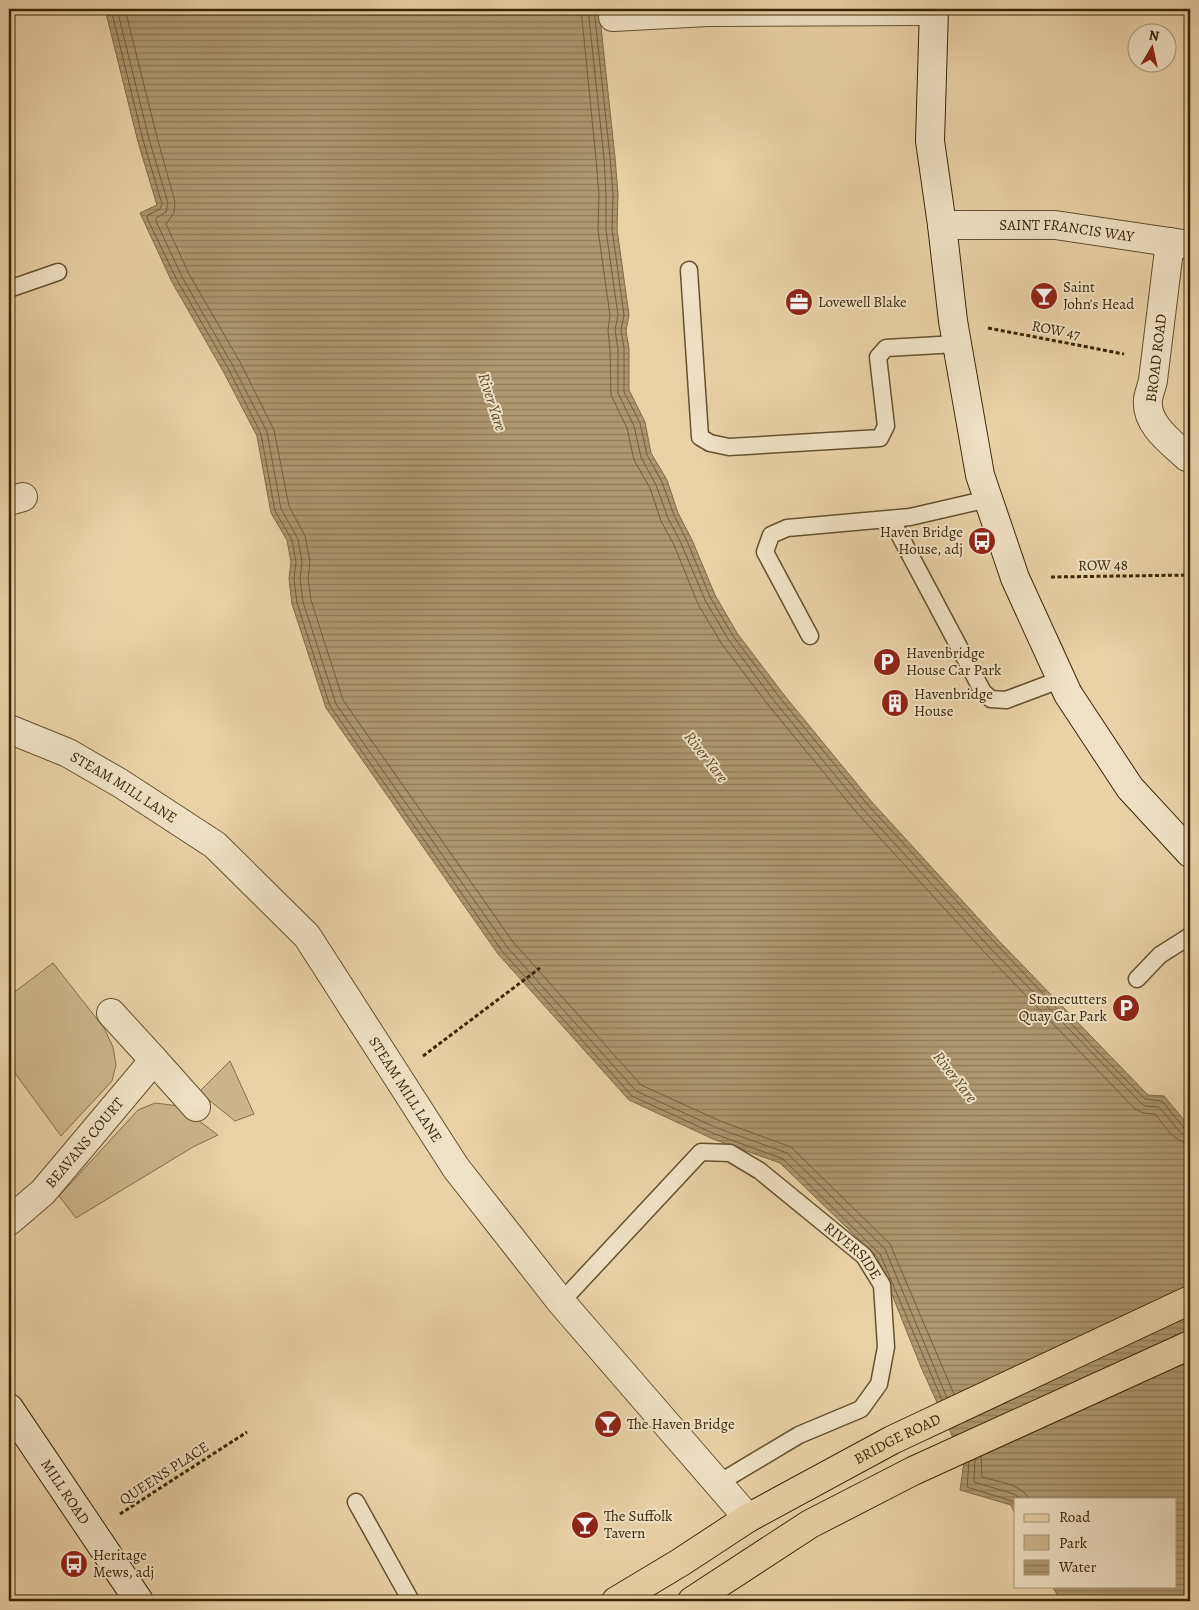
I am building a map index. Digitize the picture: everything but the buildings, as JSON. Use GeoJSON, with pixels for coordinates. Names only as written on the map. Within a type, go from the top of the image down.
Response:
{"type":"FeatureCollection","features":[{"type":"Feature","properties":{"kind":"main road","name":"BRIDGE ROAD"},"geometry":{"type":"LineString","coordinates":[[616,1601],[681,1562],[748,1518],[892,1440],[1190,1300]]}},
{"type":"Feature","properties":{"kind":"main road"},"geometry":{"type":"LineString","coordinates":[[692,1601],[810,1524],[913,1471],[1190,1345]]}},
{"type":"Feature","properties":{"kind":"street"},"geometry":{"type":"LineString","coordinates":[[613,17],[708,12],[934,10],[930,141],[955,333],[980,474],[1015,578],[1068,694],[1130,788],[1190,853]]}},
{"type":"Feature","properties":{"kind":"street","name":"SAINT FRANCIS WAY"},"geometry":{"type":"LineString","coordinates":[[942,225],[1055,225],[1180,243]]}},
{"type":"Feature","properties":{"kind":"street","name":"BROAD ROAD"},"geometry":{"type":"LineString","coordinates":[[1180,243],[1148,401],[1152,421],[1166,438],[1189,457]]}},
{"type":"Feature","properties":{"kind":"street","name":"STEAM MILL LANE"},"geometry":{"type":"LineString","coordinates":[[9,728],[68,753],[120,783],[215,845],[306,936],[456,1168],[561,1302],[748,1518]]}},
{"type":"Feature","properties":{"kind":"street"},"geometry":{"type":"LineString","coordinates":[[112,1013],[196,1107]]}},
{"type":"Feature","properties":{"kind":"street","name":"BEAVANS COURT"},"geometry":{"type":"LineString","coordinates":[[9,1221],[43,1192],[154,1060]]}},
{"type":"Feature","properties":{"kind":"street","name":"MILL ROAD"},"geometry":{"type":"LineString","coordinates":[[9,1408],[139,1601]]}},
{"type":"Feature","properties":{"kind":"lane"},"geometry":{"type":"LineString","coordinates":[[689,270],[700,437],[710,443],[729,447],[880,438],[886,426],[878,357],[886,348],[955,333]]}},
{"type":"Feature","properties":{"kind":"lane"},"geometry":{"type":"LineString","coordinates":[[9,289],[58,272]]}},
{"type":"Feature","properties":{"kind":"lane"},"geometry":{"type":"LineString","coordinates":[[810,636],[765,552],[771,535],[787,528],[910,517],[988,500]]}},
{"type":"Feature","properties":{"kind":"lane"},"geometry":{"type":"LineString","coordinates":[[891,519],[982,692],[991,699],[1006,700],[1062,679]]}},
{"type":"Feature","properties":{"kind":"lane"},"geometry":{"type":"LineString","coordinates":[[1137,979],[1160,955],[1190,936]]}},
{"type":"Feature","properties":{"kind":"lane","name":"RIVERSIDE"},"geometry":{"type":"LineString","coordinates":[[561,1302],[701,1152],[730,1153],[760,1171],[864,1256],[882,1285],[886,1347],[879,1384],[862,1409],[800,1435],[717,1484]]}},
{"type":"Feature","properties":{"kind":"lane"},"geometry":{"type":"LineString","coordinates":[[356,1502],[411,1601]]}},
{"type":"Feature","properties":{"kind":"path","name":"ROW 47"},"geometry":{"type":"LineString","coordinates":[[955,333],[1155,360]]}},
{"type":"Feature","properties":{"kind":"path","name":"ROW 48"},"geometry":{"type":"LineString","coordinates":[[1015,578],[1190,575]]}},
{"type":"Feature","properties":{"kind":"path"},"geometry":{"type":"LineString","coordinates":[[397,1076],[540,968]]}},
{"type":"Feature","properties":{"kind":"path","name":"QUEENS PLACE"},"geometry":{"type":"LineString","coordinates":[[92,1532],[248,1432]]}},
{"type":"Feature","properties":{"kind":"green space"},"geometry":{"type":"Polygon","coordinates":[[[53,963],[104,1028],[113,1047],[116,1065],[112,1081],[61,1136],[9,1065],[9,996],[53,963]]]}},
{"type":"Feature","properties":{"kind":"green space"},"geometry":{"type":"Polygon","coordinates":[[[230,1061],[254,1114],[235,1121],[199,1092],[230,1061]]]}},
{"type":"Feature","properties":{"kind":"green space"},"geometry":{"type":"Polygon","coordinates":[[[155,1103],[179,1106],[218,1135],[193,1147],[76,1218],[59,1196],[138,1110],[155,1103]]]}},
{"type":"Feature","properties":{"kind":"water","name":"River Yare"},"geometry":{"type":"Polygon","coordinates":[[[105,9],[599,9],[615,157],[618,194],[617,229],[629,315],[626,331],[629,348],[629,390],[645,422],[651,453],[667,480],[678,513],[692,540],[715,595],[737,633],[784,695],[871,801],[1000,942],[1148,1095],[1164,1096],[1190,1127],[1190,1601],[1061,1601],[1053,1588],[1176,1588],[1176,1498],[1014,1498],[1014,1512],[1011,1505],[960,1490],[964,1462],[921,1367],[877,1257],[780,1163],[713,1139],[629,1100],[498,954],[326,708],[292,604],[289,579],[291,562],[287,540],[271,513],[257,436],[223,371],[172,282],[140,213],[157,205],[138,142],[105,9]]]}},
{"type":"Feature","properties":{"kind":"place","name":"Saint John's Head"},"geometry":{"type":"Point","coordinates":[1044,296]}},
{"type":"Feature","properties":{"kind":"place","name":"Lovewell Blake"},"geometry":{"type":"Point","coordinates":[799,302]}},
{"type":"Feature","properties":{"kind":"place","name":"Haven Bridge House, adj"},"geometry":{"type":"Point","coordinates":[982,541]}},
{"type":"Feature","properties":{"kind":"place","name":"Havenbridge House Car Park"},"geometry":{"type":"Point","coordinates":[887,662]}},
{"type":"Feature","properties":{"kind":"place","name":"Havenbridge House"},"geometry":{"type":"Point","coordinates":[895,703]}},
{"type":"Feature","properties":{"kind":"place","name":"Stonecutters Quay Car Park"},"geometry":{"type":"Point","coordinates":[1126,1008]}},
{"type":"Feature","properties":{"kind":"place","name":"The Haven Bridge"},"geometry":{"type":"Point","coordinates":[608,1424]}},
{"type":"Feature","properties":{"kind":"place","name":"The Suffolk Tavern"},"geometry":{"type":"Point","coordinates":[585,1525]}},
{"type":"Feature","properties":{"kind":"place","name":"Heritage Mews, adj"},"geometry":{"type":"Point","coordinates":[74,1564]}}]}
